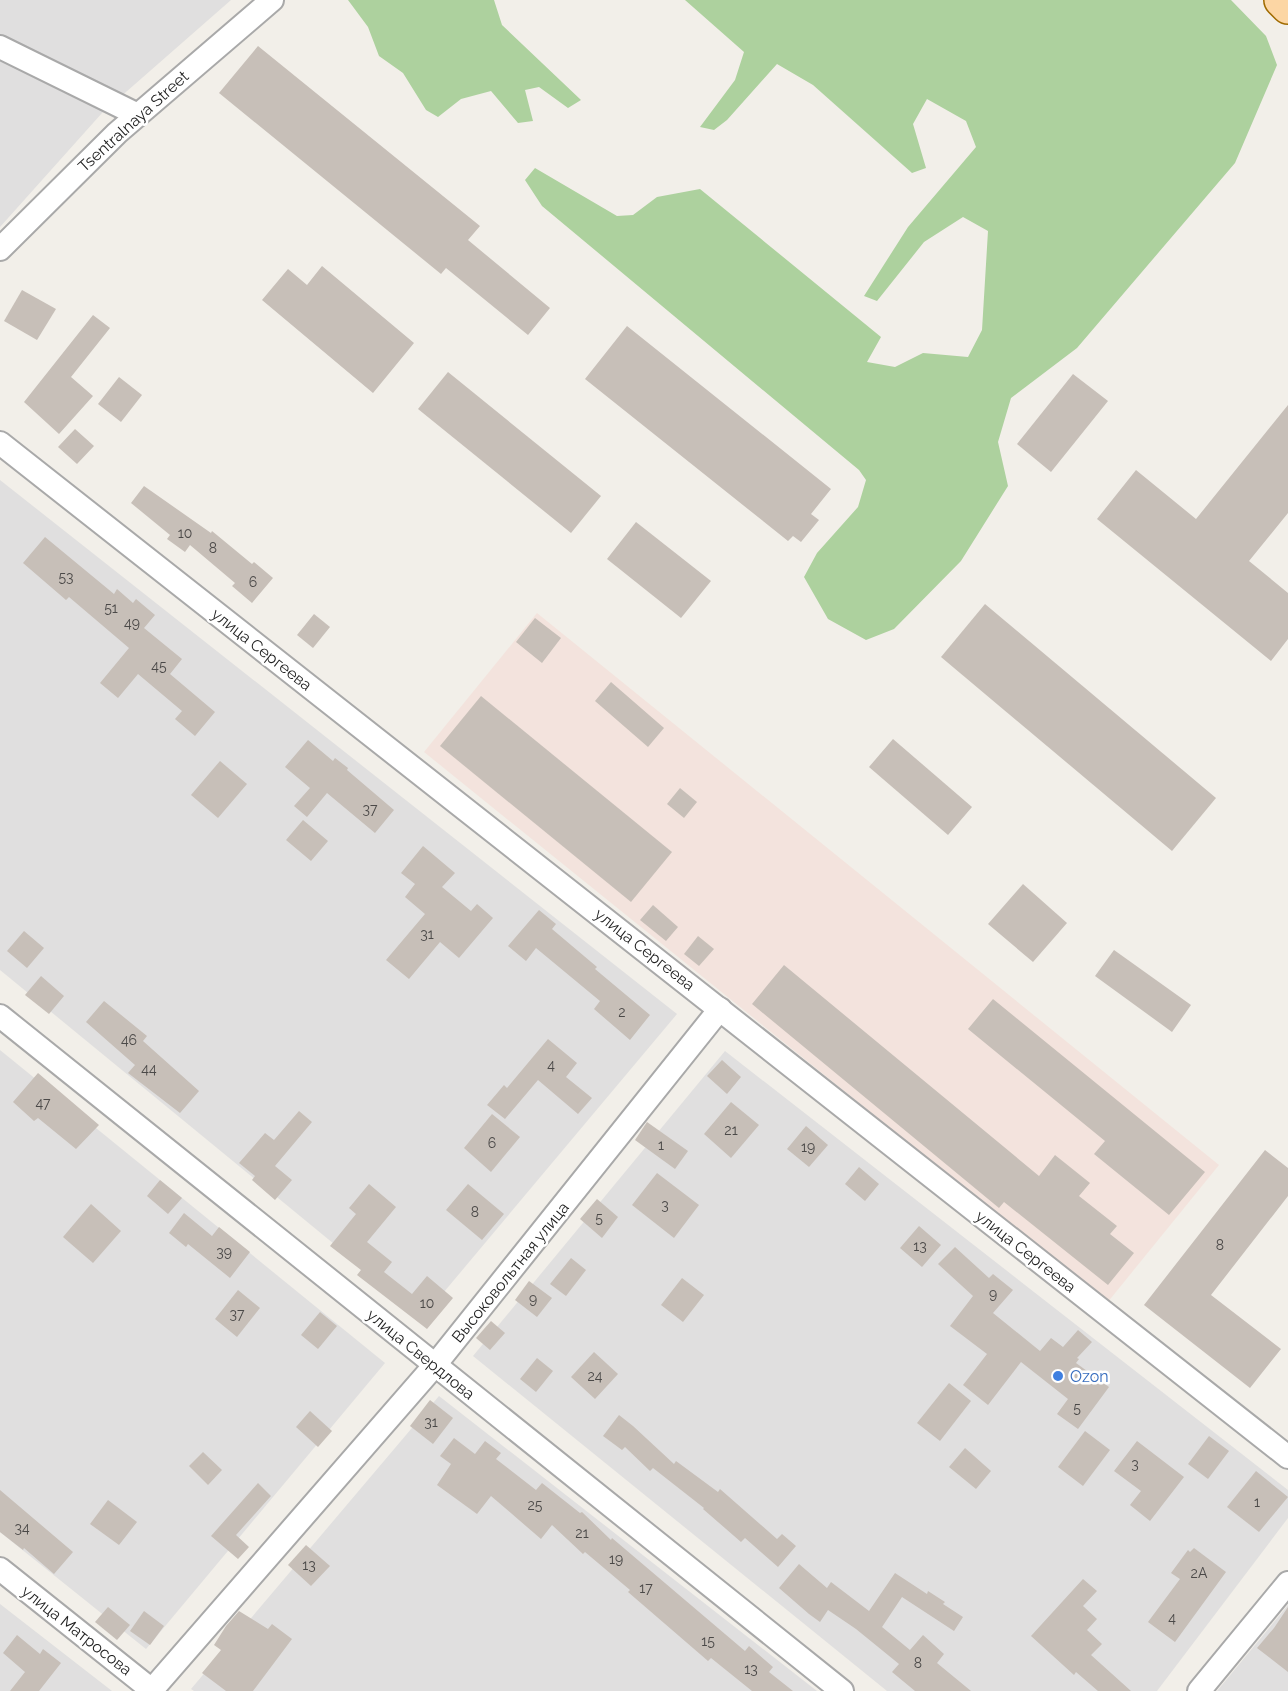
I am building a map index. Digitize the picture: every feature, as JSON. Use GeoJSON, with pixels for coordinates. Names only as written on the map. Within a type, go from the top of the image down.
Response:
{"type":"FeatureCollection","features":[{"type":"Feature","properties":{"kind":"main road"},"geometry":{"type":"LineString","coordinates":[[1281,0],[1288,7]]}},
{"type":"Feature","properties":{"kind":"street","name":"Tsentralnaya Street"},"geometry":{"type":"LineString","coordinates":[[0,249],[117,132],[272,0]]}},
{"type":"Feature","properties":{"kind":"street"},"geometry":{"type":"LineString","coordinates":[[0,47],[138,115]]}},
{"type":"Feature","properties":{"kind":"street","name":"улица Сергеева"},"geometry":{"type":"LineString","coordinates":[[0,443],[1288,1457]]}},
{"type":"Feature","properties":{"kind":"street","name":"Высоковольтная улица"},"geometry":{"type":"LineString","coordinates":[[152,1690],[435,1365],[720,1009]]}},
{"type":"Feature","properties":{"kind":"street","name":"улица Свердлова"},"geometry":{"type":"LineString","coordinates":[[0,1016],[842,1691]]}},
{"type":"Feature","properties":{"kind":"street","name":"улица Матросова"},"geometry":{"type":"LineString","coordinates":[[0,1569],[152,1690]]}},
{"type":"Feature","properties":{"kind":"street"},"geometry":{"type":"LineString","coordinates":[[1199,1691],[1288,1583]]}},
{"type":"Feature","properties":{"kind":"shaded area"},"geometry":{"type":"Polygon","coordinates":[[[0,0],[231,0],[102,113],[0,227],[0,0]]]}},
{"type":"Feature","properties":{"kind":"shaded area"},"geometry":{"type":"Polygon","coordinates":[[[0,480],[677,1014],[423,1317],[0,970],[0,480]]]}},
{"type":"Feature","properties":{"kind":"shaded area"},"geometry":{"type":"Polygon","coordinates":[[[537,613],[1219,1165],[1107,1303],[424,752],[537,613]]]}},
{"type":"Feature","properties":{"kind":"shaded area"},"geometry":{"type":"Polygon","coordinates":[[[0,1050],[385,1363],[146,1649],[0,1532],[0,1050]]]}},
{"type":"Feature","properties":{"kind":"shaded area"},"geometry":{"type":"Polygon","coordinates":[[[725,1051],[1288,1490],[1288,1518],[1157,1691],[887,1691],[473,1356],[725,1051]]]}},
{"type":"Feature","properties":{"kind":"shaded area"},"geometry":{"type":"Polygon","coordinates":[[[439,1396],[817,1691],[194,1691],[191,1689],[439,1396]]]}},
{"type":"Feature","properties":{"kind":"shaded area"},"geometry":{"type":"Polygon","coordinates":[[[0,1604],[112,1691],[0,1691],[0,1604]]]}},
{"type":"Feature","properties":{"kind":"shaded area"},"geometry":{"type":"Polygon","coordinates":[[[1288,1605],[1288,1691],[1217,1691],[1288,1605]]]}},
{"type":"Feature","properties":{"kind":"green space"},"geometry":{"type":"Polygon","coordinates":[[[348,0],[494,0],[502,25],[581,100],[568,108],[539,87],[525,90],[533,121],[518,123],[491,91],[461,99],[438,117],[426,110],[403,73],[379,56],[368,27],[348,0]]]}},
{"type":"Feature","properties":{"kind":"green space"},"geometry":{"type":"Polygon","coordinates":[[[685,0],[1231,0],[1266,36],[1277,65],[1235,163],[1077,348],[1011,398],[998,442],[1008,486],[961,561],[894,629],[866,640],[828,619],[804,577],[817,553],[858,507],[866,480],[859,470],[542,206],[525,180],[535,168],[617,216],[633,215],[657,197],[700,189],[881,337],[867,362],[895,367],[923,353],[968,357],[982,330],[988,231],[963,217],[924,242],[877,301],[864,296],[908,227],[976,147],[966,121],[927,99],[913,124],[926,168],[912,173],[813,85],[777,64],[727,120],[714,130],[700,127],[735,80],[744,52],[685,0]]]}},
{"type":"Feature","properties":{"kind":"building"},"geometry":{"type":"Polygon","coordinates":[[[258,46],[480,226],[468,240],[550,308],[528,335],[446,268],[441,274],[219,93],[258,46]]]}},
{"type":"Feature","properties":{"kind":"building"},"geometry":{"type":"Polygon","coordinates":[[[322,266],[414,343],[373,393],[262,300],[288,269],[307,285],[322,266]]]}},
{"type":"Feature","properties":{"kind":"building"},"geometry":{"type":"Polygon","coordinates":[[[22,290],[56,309],[37,340],[4,321],[22,290]]]}},
{"type":"Feature","properties":{"kind":"building"},"geometry":{"type":"Polygon","coordinates":[[[93,315],[110,328],[71,377],[93,396],[59,434],[24,402],[93,315]]]}},
{"type":"Feature","properties":{"kind":"building"},"geometry":{"type":"Polygon","coordinates":[[[627,326],[831,489],[811,514],[819,520],[801,542],[793,536],[788,541],[585,379],[627,326]]]}},
{"type":"Feature","properties":{"kind":"building"},"geometry":{"type":"Polygon","coordinates":[[[448,372],[601,496],[571,533],[418,409],[448,372]]]}},
{"type":"Feature","properties":{"kind":"building"},"geometry":{"type":"Polygon","coordinates":[[[1073,374],[1108,401],[1051,472],[1017,444],[1073,374]]]}},
{"type":"Feature","properties":{"kind":"building"},"geometry":{"type":"Polygon","coordinates":[[[119,377],[142,395],[121,422],[98,404],[119,377]]]}},
{"type":"Feature","properties":{"kind":"building"},"geometry":{"type":"Polygon","coordinates":[[[1288,405],[1288,513],[1249,561],[1288,593],[1288,639],[1271,661],[1097,519],[1136,470],[1196,519],[1288,405]]]}},
{"type":"Feature","properties":{"kind":"building"},"geometry":{"type":"Polygon","coordinates":[[[75,429],[94,446],[77,464],[58,447],[75,429]]]}},
{"type":"Feature","properties":{"kind":"building"},"geometry":{"type":"Polygon","coordinates":[[[144,486],[211,533],[212,531],[273,578],[252,603],[232,586],[235,583],[190,545],[185,552],[167,539],[170,535],[131,503],[144,486]]]}},
{"type":"Feature","properties":{"kind":"building"},"geometry":{"type":"Polygon","coordinates":[[[636,522],[711,581],[681,618],[607,559],[636,522]]]}},
{"type":"Feature","properties":{"kind":"building"},"geometry":{"type":"Polygon","coordinates":[[[45,537],[114,594],[117,589],[133,603],[136,599],[155,615],[144,628],[182,659],[170,674],[215,712],[195,736],[175,719],[182,711],[138,674],[118,698],[100,683],[129,648],[69,597],[66,600],[23,563],[45,537]]]}},
{"type":"Feature","properties":{"kind":"building"},"geometry":{"type":"Polygon","coordinates":[[[985,604],[1216,798],[1172,851],[941,657],[985,604]]]}},
{"type":"Feature","properties":{"kind":"building"},"geometry":{"type":"Polygon","coordinates":[[[314,614],[330,627],[313,648],[297,635],[314,614]]]}},
{"type":"Feature","properties":{"kind":"building"},"geometry":{"type":"Polygon","coordinates":[[[535,618],[561,638],[542,663],[516,642],[535,618]]]}},
{"type":"Feature","properties":{"kind":"building"},"geometry":{"type":"Polygon","coordinates":[[[611,682],[664,728],[648,747],[595,701],[611,682]]]}},
{"type":"Feature","properties":{"kind":"building"},"geometry":{"type":"Polygon","coordinates":[[[481,696],[672,852],[631,902],[440,746],[481,696]]]}},
{"type":"Feature","properties":{"kind":"building"},"geometry":{"type":"Polygon","coordinates":[[[893,739],[972,807],[948,835],[869,767],[893,739]]]}},
{"type":"Feature","properties":{"kind":"building"},"geometry":{"type":"Polygon","coordinates":[[[308,740],[333,761],[335,758],[348,768],[347,770],[394,810],[375,833],[327,793],[307,817],[294,806],[310,788],[285,767],[308,740]]]}},
{"type":"Feature","properties":{"kind":"building"},"geometry":{"type":"Polygon","coordinates":[[[220,761],[247,784],[218,818],[191,795],[220,761]]]}},
{"type":"Feature","properties":{"kind":"building"},"geometry":{"type":"Polygon","coordinates":[[[680,788],[697,802],[684,818],[667,804],[680,788]]]}},
{"type":"Feature","properties":{"kind":"building"},"geometry":{"type":"Polygon","coordinates":[[[303,820],[328,841],[311,861],[286,840],[303,820]]]}},
{"type":"Feature","properties":{"kind":"building"},"geometry":{"type":"Polygon","coordinates":[[[423,846],[455,873],[442,887],[471,911],[477,904],[493,918],[459,958],[440,942],[409,979],[386,960],[425,914],[405,897],[415,884],[401,873],[423,846]]]}},
{"type":"Feature","properties":{"kind":"building"},"geometry":{"type":"Polygon","coordinates":[[[1023,884],[1067,923],[1033,962],[988,924],[1023,884]]]}},
{"type":"Feature","properties":{"kind":"building"},"geometry":{"type":"Polygon","coordinates":[[[653,905],[678,927],[666,941],[640,920],[653,905]]]}},
{"type":"Feature","properties":{"kind":"building"},"geometry":{"type":"Polygon","coordinates":[[[539,910],[556,924],[552,929],[650,1015],[630,1040],[594,1009],[600,1001],[536,948],[526,961],[508,946],[539,910]]]}},
{"type":"Feature","properties":{"kind":"building"},"geometry":{"type":"Polygon","coordinates":[[[24,931],[44,948],[27,968],[7,951],[24,931]]]}},
{"type":"Feature","properties":{"kind":"building"},"geometry":{"type":"Polygon","coordinates":[[[698,936],[714,949],[699,966],[684,954],[698,936]]]}},
{"type":"Feature","properties":{"kind":"building"},"geometry":{"type":"Polygon","coordinates":[[[1114,950],[1191,1005],[1172,1032],[1095,976],[1114,950]]]}},
{"type":"Feature","properties":{"kind":"building"},"geometry":{"type":"Polygon","coordinates":[[[784,965],[1039,1176],[1055,1155],[1090,1183],[1079,1196],[1117,1226],[1110,1234],[1134,1253],[1108,1285],[1004,1202],[999,1208],[752,1004],[784,965]]]}},
{"type":"Feature","properties":{"kind":"building"},"geometry":{"type":"Polygon","coordinates":[[[41,976],[64,996],[49,1014],[25,995],[41,976]]]}},
{"type":"Feature","properties":{"kind":"building"},"geometry":{"type":"Polygon","coordinates":[[[993,999],[1205,1172],[1169,1215],[1094,1154],[1105,1141],[968,1029],[993,999]]]}},
{"type":"Feature","properties":{"kind":"building"},"geometry":{"type":"Polygon","coordinates":[[[104,1001],[147,1036],[143,1041],[199,1091],[180,1113],[128,1073],[135,1065],[86,1022],[104,1001]]]}},
{"type":"Feature","properties":{"kind":"building"},"geometry":{"type":"Polygon","coordinates":[[[548,1039],[577,1063],[566,1077],[592,1098],[578,1114],[538,1080],[505,1119],[487,1105],[504,1085],[507,1088],[548,1039]]]}},
{"type":"Feature","properties":{"kind":"building"},"geometry":{"type":"Polygon","coordinates":[[[722,1060],[741,1077],[727,1094],[707,1076],[722,1060]]]}},
{"type":"Feature","properties":{"kind":"building"},"geometry":{"type":"Polygon","coordinates":[[[38,1073],[99,1125],[76,1149],[38,1118],[34,1121],[13,1102],[38,1073]]]}},
{"type":"Feature","properties":{"kind":"building"},"geometry":{"type":"Polygon","coordinates":[[[731,1102],[759,1125],[731,1158],[704,1134],[731,1102]]]}},
{"type":"Feature","properties":{"kind":"building"},"geometry":{"type":"Polygon","coordinates":[[[299,1111],[312,1122],[275,1166],[292,1180],[275,1200],[252,1180],[255,1176],[239,1163],[265,1133],[274,1140],[299,1111]]]}},
{"type":"Feature","properties":{"kind":"building"},"geometry":{"type":"Polygon","coordinates":[[[492,1114],[520,1137],[491,1172],[464,1148],[492,1114]]]}},
{"type":"Feature","properties":{"kind":"building"},"geometry":{"type":"Polygon","coordinates":[[[647,1122],[688,1151],[675,1169],[635,1140],[647,1122]]]}},
{"type":"Feature","properties":{"kind":"building"},"geometry":{"type":"Polygon","coordinates":[[[806,1126],[828,1145],[809,1167],[787,1149],[806,1126]]]}},
{"type":"Feature","properties":{"kind":"building"},"geometry":{"type":"Polygon","coordinates":[[[1265,1150],[1288,1168],[1288,1196],[1211,1295],[1281,1349],[1250,1388],[1144,1305],[1265,1150]]]}},
{"type":"Feature","properties":{"kind":"building"},"geometry":{"type":"Polygon","coordinates":[[[859,1167],[879,1184],[865,1201],[845,1184],[859,1167]]]}},
{"type":"Feature","properties":{"kind":"building"},"geometry":{"type":"Polygon","coordinates":[[[657,1173],[699,1205],[674,1238],[632,1205],[657,1173]]]}},
{"type":"Feature","properties":{"kind":"building"},"geometry":{"type":"Polygon","coordinates":[[[160,1180],[182,1198],[168,1214],[147,1196],[160,1180]]]}},
{"type":"Feature","properties":{"kind":"building"},"geometry":{"type":"Polygon","coordinates":[[[369,1184],[396,1207],[367,1242],[392,1262],[384,1272],[412,1294],[427,1276],[453,1298],[427,1329],[357,1275],[361,1270],[330,1246],[356,1214],[349,1208],[369,1184]]]}},
{"type":"Feature","properties":{"kind":"building"},"geometry":{"type":"Polygon","coordinates":[[[468,1184],[504,1214],[482,1240],[446,1210],[468,1184]]]}},
{"type":"Feature","properties":{"kind":"building"},"geometry":{"type":"Polygon","coordinates":[[[597,1199],[618,1217],[602,1238],[580,1219],[597,1199]]]}},
{"type":"Feature","properties":{"kind":"building"},"geometry":{"type":"Polygon","coordinates":[[[91,1204],[121,1231],[93,1263],[63,1237],[91,1204]]]}},
{"type":"Feature","properties":{"kind":"building"},"geometry":{"type":"Polygon","coordinates":[[[184,1213],[212,1236],[219,1227],[250,1252],[230,1278],[188,1244],[186,1247],[169,1233],[184,1213]]]}},
{"type":"Feature","properties":{"kind":"building"},"geometry":{"type":"Polygon","coordinates":[[[919,1226],[941,1245],[922,1267],[900,1248],[919,1226]]]}},
{"type":"Feature","properties":{"kind":"building"},"geometry":{"type":"Polygon","coordinates":[[[955,1247],[989,1278],[993,1274],[1013,1290],[993,1313],[1040,1351],[1051,1338],[1063,1347],[1078,1330],[1092,1342],[1077,1358],[1079,1359],[1076,1363],[1109,1387],[1078,1429],[1057,1414],[1068,1399],[1021,1362],[988,1405],[963,1385],[987,1354],[950,1326],[973,1296],[938,1264],[955,1247]]]}},
{"type":"Feature","properties":{"kind":"building"},"geometry":{"type":"Polygon","coordinates":[[[571,1258],[586,1270],[566,1296],[550,1284],[571,1258]]]}},
{"type":"Feature","properties":{"kind":"building"},"geometry":{"type":"Polygon","coordinates":[[[682,1278],[704,1295],[683,1322],[661,1305],[682,1278]]]}},
{"type":"Feature","properties":{"kind":"building"},"geometry":{"type":"Polygon","coordinates":[[[529,1281],[552,1298],[537,1317],[515,1300],[529,1281]]]}},
{"type":"Feature","properties":{"kind":"building"},"geometry":{"type":"Polygon","coordinates":[[[238,1290],[260,1308],[237,1337],[215,1319],[238,1290]]]}},
{"type":"Feature","properties":{"kind":"building"},"geometry":{"type":"Polygon","coordinates":[[[320,1312],[337,1326],[318,1349],[301,1335],[320,1312]]]}},
{"type":"Feature","properties":{"kind":"building"},"geometry":{"type":"Polygon","coordinates":[[[491,1321],[505,1333],[490,1350],[476,1338],[491,1321]]]}},
{"type":"Feature","properties":{"kind":"building"},"geometry":{"type":"Polygon","coordinates":[[[594,1352],[618,1374],[595,1399],[571,1377],[594,1352]]]}},
{"type":"Feature","properties":{"kind":"building"},"geometry":{"type":"Polygon","coordinates":[[[537,1358],[553,1371],[536,1392],[520,1379],[537,1358]]]}},
{"type":"Feature","properties":{"kind":"building"},"geometry":{"type":"Polygon","coordinates":[[[949,1383],[971,1401],[940,1441],[917,1423],[949,1383]]]}},
{"type":"Feature","properties":{"kind":"building"},"geometry":{"type":"Polygon","coordinates":[[[430,1400],[453,1418],[433,1444],[410,1426],[430,1400]]]}},
{"type":"Feature","properties":{"kind":"building"},"geometry":{"type":"Polygon","coordinates":[[[310,1411],[332,1431],[318,1447],[296,1427],[310,1411]]]}},
{"type":"Feature","properties":{"kind":"building"},"geometry":{"type":"Polygon","coordinates":[[[619,1415],[674,1464],[676,1461],[718,1492],[720,1489],[777,1539],[782,1534],[796,1546],[778,1567],[745,1538],[741,1542],[704,1508],[653,1468],[650,1471],[625,1447],[622,1450],[603,1436],[619,1415]]]}},
{"type":"Feature","properties":{"kind":"building"},"geometry":{"type":"Polygon","coordinates":[[[1085,1431],[1110,1450],[1083,1486],[1058,1467],[1085,1431]]]}},
{"type":"Feature","properties":{"kind":"building"},"geometry":{"type":"Polygon","coordinates":[[[1209,1436],[1229,1451],[1208,1479],[1188,1464],[1209,1436]]]}},
{"type":"Feature","properties":{"kind":"building"},"geometry":{"type":"Polygon","coordinates":[[[454,1438],[475,1454],[485,1441],[501,1453],[496,1459],[536,1490],[542,1483],[580,1513],[582,1512],[611,1540],[612,1538],[745,1651],[749,1646],[773,1667],[769,1672],[793,1691],[752,1691],[711,1658],[708,1661],[628,1592],[630,1590],[585,1552],[583,1554],[552,1525],[541,1539],[491,1496],[477,1514],[437,1485],[451,1464],[440,1456],[454,1438]]]}},
{"type":"Feature","properties":{"kind":"building"},"geometry":{"type":"Polygon","coordinates":[[[1137,1441],[1184,1477],[1150,1521],[1130,1505],[1141,1491],[1114,1471],[1137,1441]]]}},
{"type":"Feature","properties":{"kind":"building"},"geometry":{"type":"Polygon","coordinates":[[[965,1448],[991,1471],[976,1489],[949,1467],[965,1448]]]}},
{"type":"Feature","properties":{"kind":"building"},"geometry":{"type":"Polygon","coordinates":[[[203,1452],[222,1470],[208,1485],[189,1466],[203,1452]]]}},
{"type":"Feature","properties":{"kind":"building"},"geometry":{"type":"Polygon","coordinates":[[[1256,1471],[1288,1497],[1259,1532],[1227,1507],[1256,1471]]]}},
{"type":"Feature","properties":{"kind":"building"},"geometry":{"type":"Polygon","coordinates":[[[258,1483],[271,1496],[236,1535],[249,1547],[238,1559],[211,1536],[258,1483]]]}},
{"type":"Feature","properties":{"kind":"building"},"geometry":{"type":"Polygon","coordinates":[[[0,1490],[73,1552],[54,1574],[24,1548],[23,1550],[0,1532],[0,1490]]]}},
{"type":"Feature","properties":{"kind":"building"},"geometry":{"type":"Polygon","coordinates":[[[108,1500],[137,1522],[119,1545],[90,1524],[108,1500]]]}},
{"type":"Feature","properties":{"kind":"building"},"geometry":{"type":"Polygon","coordinates":[[[306,1545],[330,1566],[311,1586],[288,1565],[306,1545]]]}},
{"type":"Feature","properties":{"kind":"building"},"geometry":{"type":"Polygon","coordinates":[[[1194,1548],[1226,1572],[1175,1642],[1148,1622],[1180,1579],[1171,1573],[1188,1550],[1190,1552],[1194,1548]]]}},
{"type":"Feature","properties":{"kind":"building"},"geometry":{"type":"Polygon","coordinates":[[[799,1564],[827,1588],[831,1582],[869,1611],[895,1573],[927,1594],[928,1591],[945,1602],[943,1604],[963,1617],[954,1631],[902,1597],[882,1627],[910,1650],[923,1635],[944,1654],[937,1663],[971,1691],[915,1691],[892,1672],[899,1664],[856,1629],[828,1610],[820,1622],[809,1614],[779,1588],[799,1564]]]}},
{"type":"Feature","properties":{"kind":"building"},"geometry":{"type":"Polygon","coordinates":[[[1083,1579],[1097,1591],[1083,1606],[1097,1619],[1087,1630],[1102,1644],[1091,1655],[1131,1691],[1098,1691],[1076,1672],[1074,1675],[1031,1636],[1083,1579]]]}},
{"type":"Feature","properties":{"kind":"building"},"geometry":{"type":"Polygon","coordinates":[[[108,1607],[130,1625],[117,1640],[95,1622],[108,1607]]]}},
{"type":"Feature","properties":{"kind":"building"},"geometry":{"type":"Polygon","coordinates":[[[1288,1607],[1288,1672],[1257,1648],[1288,1607]]]}},
{"type":"Feature","properties":{"kind":"building"},"geometry":{"type":"Polygon","coordinates":[[[144,1611],[164,1626],[150,1645],[130,1631],[144,1611]]]}},
{"type":"Feature","properties":{"kind":"building"},"geometry":{"type":"Polygon","coordinates":[[[239,1611],[268,1629],[272,1624],[292,1639],[253,1691],[226,1691],[202,1673],[221,1650],[214,1645],[239,1611]]]}},
{"type":"Feature","properties":{"kind":"building"},"geometry":{"type":"Polygon","coordinates":[[[17,1635],[40,1654],[43,1649],[61,1663],[39,1691],[10,1691],[25,1672],[3,1653],[17,1635]]]}},
{"type":"Feature","properties":{"kind":"place","name":"Ozon"},"geometry":{"type":"Point","coordinates":[1058,1376]}}]}
